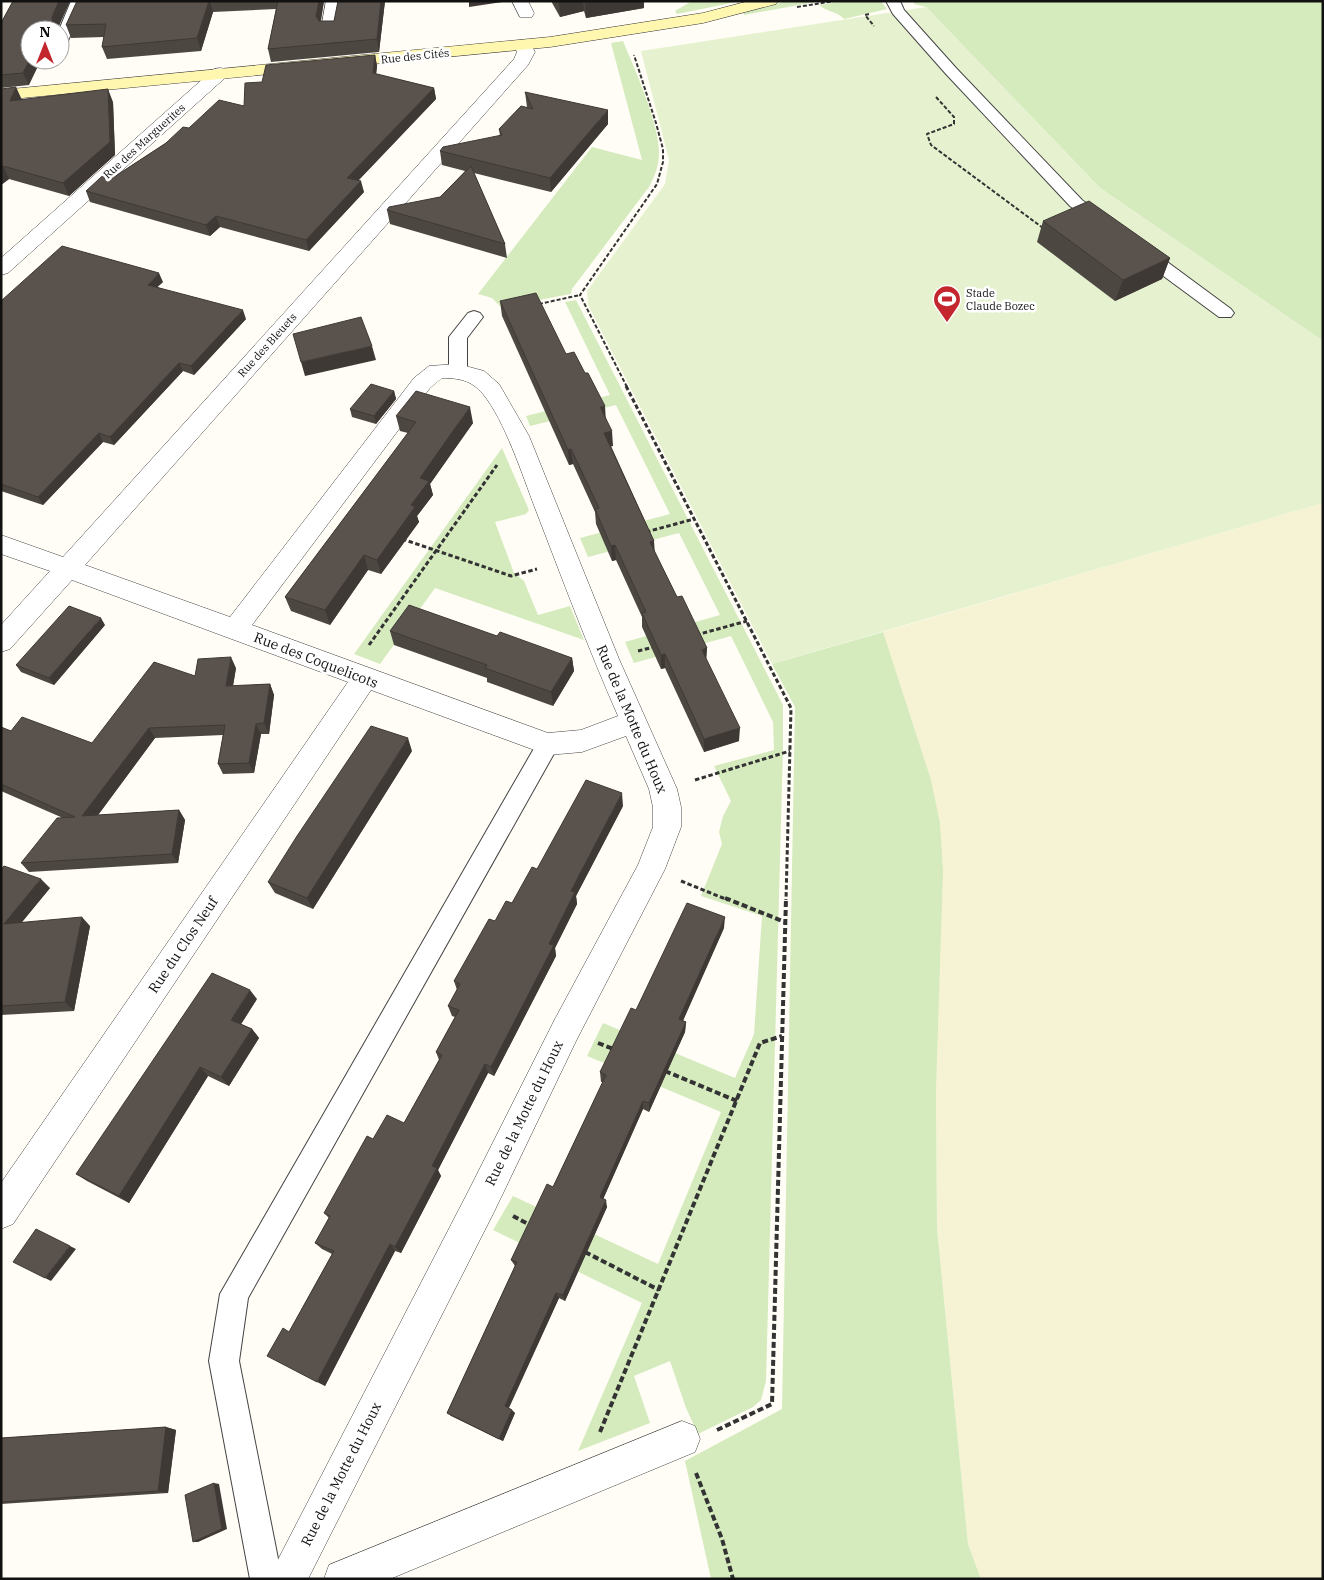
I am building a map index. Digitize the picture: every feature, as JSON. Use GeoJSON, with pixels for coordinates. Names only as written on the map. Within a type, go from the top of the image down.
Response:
{"type":"FeatureCollection","features":[{"type":"Feature","properties":{"kind":"street"},"geometry":{"type":"LineString","coordinates":[[329,29],[334,1]]}},
{"type":"Feature","properties":{"kind":"street","name":"Rue des Cités"},"geometry":{"type":"LineString","coordinates":[[1,95],[56,88],[523,45],[704,18],[770,1]]}},
{"type":"Feature","properties":{"kind":"street","name":"Rue des Bleuets"},"geometry":{"type":"LineString","coordinates":[[1,642],[522,61],[526,52],[523,45]]}},
{"type":"Feature","properties":{"kind":"street","name":"Rue des Marguerites"},"geometry":{"type":"LineString","coordinates":[[1,269],[220,73]]}},
{"type":"Feature","properties":{"kind":"street","name":"Rue de la Motte du Houx"},"geometry":{"type":"LineString","coordinates":[[235,629],[422,382],[437,371],[458,371],[476,376],[491,389],[518,436],[606,660],[663,789],[667,807],[667,827],[651,869],[566,1029],[482,1200],[287,1579]]}},
{"type":"Feature","properties":{"kind":"street","name":"Rue des Coquelicots"},"geometry":{"type":"LineString","coordinates":[[1,544],[548,744],[582,741],[633,722]]}},
{"type":"Feature","properties":{"kind":"street","name":"Rue du Clos Neuf"},"geometry":{"type":"LineString","coordinates":[[1,1212],[357,675]]}},
{"type":"Feature","properties":{"kind":"street"},"geometry":{"type":"LineString","coordinates":[[343,1579],[581,1479],[682,1439]]}},
{"type":"Feature","properties":{"kind":"lane"},"geometry":{"type":"LineString","coordinates":[[70,20],[78,1]]}},
{"type":"Feature","properties":{"kind":"lane"},"geometry":{"type":"LineString","coordinates":[[893,1],[898,11],[951,71],[1076,203],[1225,313]]}},
{"type":"Feature","properties":{"kind":"lane"},"geometry":{"type":"LineString","coordinates":[[458,371],[458,337],[474,317]]}},
{"type":"Feature","properties":{"kind":"lane"},"geometry":{"type":"LineString","coordinates":[[266,1579],[224,1361],[234,1294],[548,744]]}},
{"type":"Feature","properties":{"kind":"path"},"geometry":{"type":"LineString","coordinates":[[867,17],[877,30]]}},
{"type":"Feature","properties":{"kind":"path"},"geometry":{"type":"LineString","coordinates":[[532,305],[580,295],[657,184],[663,162],[663,149],[626,31]]}},
{"type":"Feature","properties":{"kind":"path"},"geometry":{"type":"LineString","coordinates":[[930,90],[954,117],[954,124],[927,134],[931,145],[940,152],[1044,230],[1087,211]]}},
{"type":"Feature","properties":{"kind":"path"},"geometry":{"type":"LineString","coordinates":[[580,295],[791,708],[772,1404],[701,1438],[682,1439],[722,1539],[733,1579]]}},
{"type":"Feature","properties":{"kind":"path"},"geometry":{"type":"LineString","coordinates":[[357,675],[437,552],[518,436]]}},
{"type":"Feature","properties":{"kind":"path"},"geometry":{"type":"LineString","coordinates":[[638,534],[694,519]]}},
{"type":"Feature","properties":{"kind":"path"},"geometry":{"type":"LineString","coordinates":[[399,538],[511,576],[568,562]]}},
{"type":"Feature","properties":{"kind":"path"},"geometry":{"type":"LineString","coordinates":[[690,637],[747,621]]}},
{"type":"Feature","properties":{"kind":"path"},"geometry":{"type":"LineString","coordinates":[[606,660],[662,644]]}},
{"type":"Feature","properties":{"kind":"path"},"geometry":{"type":"LineString","coordinates":[[663,789],[790,751]]}},
{"type":"Feature","properties":{"kind":"path"},"geometry":{"type":"LineString","coordinates":[[651,869],[785,922]]}},
{"type":"Feature","properties":{"kind":"path"},"geometry":{"type":"LineString","coordinates":[[566,1029],[620,1052]]}},
{"type":"Feature","properties":{"kind":"path"},"geometry":{"type":"LineString","coordinates":[[581,1479],[760,1043],[782,1036]]}},
{"type":"Feature","properties":{"kind":"path"},"geometry":{"type":"LineString","coordinates":[[656,1067],[737,1101]]}},
{"type":"Feature","properties":{"kind":"path"},"geometry":{"type":"LineString","coordinates":[[482,1200],[535,1227]]}},
{"type":"Feature","properties":{"kind":"path"},"geometry":{"type":"LineString","coordinates":[[579,1249],[659,1290]]}},
{"type":"Feature","properties":{"kind":"shaded area"},"geometry":{"type":"Polygon","coordinates":[[[1323,503],[1323,1579],[981,1579],[968,1544],[937,1228],[936,1089],[883,632],[1323,503]]]}},
{"type":"Feature","properties":{"kind":"green space"},"geometry":{"type":"Polygon","coordinates":[[[692,1],[741,1],[677,14],[675,11],[692,1]]]}},
{"type":"Feature","properties":{"kind":"green space"},"geometry":{"type":"Polygon","coordinates":[[[786,1],[821,1],[744,15],[743,13],[786,1]]]}},
{"type":"Feature","properties":{"kind":"green space"},"geometry":{"type":"Polygon","coordinates":[[[846,1],[881,1],[887,9],[844,19],[819,5],[846,1]]]}},
{"type":"Feature","properties":{"kind":"green space"},"geometry":{"type":"Polygon","coordinates":[[[914,1],[1323,1],[1323,341],[1100,188],[926,7],[914,4],[914,1]]]}},
{"type":"Feature","properties":{"kind":"green space","name":"Stade Claude Bozec"},"geometry":{"type":"Polygon","coordinates":[[[926,7],[1100,188],[1323,341],[1323,503],[772,664],[588,305],[587,291],[665,184],[669,160],[641,51],[926,7]]]}},
{"type":"Feature","properties":{"kind":"green space"},"geometry":{"type":"Polygon","coordinates":[[[623,41],[646,97],[655,127],[659,153],[653,179],[649,187],[572,289],[571,294],[501,307],[492,298],[478,294],[592,147],[642,160],[611,43],[623,41]]]}},
{"type":"Feature","properties":{"kind":"green space"},"geometry":{"type":"Polygon","coordinates":[[[576,300],[783,705],[766,1381],[761,1400],[753,1407],[698,1434],[686,1408],[670,1361],[634,1376],[650,1423],[578,1451],[642,1303],[493,1230],[513,1196],[658,1264],[721,1112],[587,1056],[603,1023],[735,1078],[754,1034],[762,916],[701,896],[722,844],[719,832],[723,816],[731,801],[714,766],[774,750],[773,722],[731,636],[634,663],[625,642],[720,615],[679,533],[588,557],[580,538],[670,514],[616,405],[530,426],[526,416],[610,395],[565,302],[576,300]]]}},
{"type":"Feature","properties":{"kind":"green space"},"geometry":{"type":"Polygon","coordinates":[[[502,448],[529,510],[526,514],[495,522],[514,573],[524,581],[538,615],[570,606],[584,640],[435,588],[380,664],[354,654],[502,448]]]}},
{"type":"Feature","properties":{"kind":"green space"},"geometry":{"type":"Polygon","coordinates":[[[883,632],[931,780],[940,823],[943,871],[936,1089],[937,1228],[968,1544],[981,1579],[711,1579],[685,1461],[782,1409],[795,707],[772,664],[883,632]]]}},
{"type":"Feature","properties":{"kind":"building"},"geometry":{"type":"Polygon","coordinates":[[[13,1],[59,1],[52,20],[20,20],[20,70],[24,70],[23,73],[1,75],[1,23],[13,1]]]}},
{"type":"Feature","properties":{"kind":"building"},"geometry":{"type":"Polygon","coordinates":[[[77,1],[209,1],[197,38],[102,47],[106,24],[70,25],[70,20],[68,20],[77,1]]]}},
{"type":"Feature","properties":{"kind":"building"},"geometry":{"type":"Polygon","coordinates":[[[278,1],[319,1],[316,16],[319,21],[334,21],[338,1],[381,1],[377,39],[268,49],[278,1]]]}},
{"type":"Feature","properties":{"kind":"building"},"geometry":{"type":"Polygon","coordinates":[[[375,55],[373,73],[434,88],[347,178],[361,181],[306,240],[216,216],[206,225],[86,191],[111,168],[111,179],[166,143],[183,127],[189,128],[219,100],[244,106],[245,83],[262,82],[266,65],[375,55]]]}},
{"type":"Feature","properties":{"kind":"building"},"geometry":{"type":"Polygon","coordinates":[[[16,87],[10,101],[108,89],[110,142],[63,183],[1,167],[1,89],[16,87]]]}},
{"type":"Feature","properties":{"kind":"building"},"geometry":{"type":"Polygon","coordinates":[[[525,92],[608,110],[550,178],[440,151],[443,147],[502,135],[499,129],[521,106],[533,109],[525,92]]]}},
{"type":"Feature","properties":{"kind":"building"},"geometry":{"type":"Polygon","coordinates":[[[471,166],[505,244],[387,210],[389,207],[440,197],[471,166]]]}},
{"type":"Feature","properties":{"kind":"building"},"geometry":{"type":"Polygon","coordinates":[[[1089,201],[1170,258],[1123,280],[1043,221],[1089,201]]]}},
{"type":"Feature","properties":{"kind":"building"},"geometry":{"type":"Polygon","coordinates":[[[62,246],[159,273],[148,285],[243,310],[191,366],[179,363],[110,437],[99,433],[38,497],[1,484],[1,301],[62,246]]]}},
{"type":"Feature","properties":{"kind":"building"},"geometry":{"type":"Polygon","coordinates":[[[536,293],[566,354],[574,352],[585,373],[588,373],[605,406],[600,407],[612,431],[604,433],[654,541],[650,542],[677,597],[682,596],[707,648],[702,650],[740,728],[704,739],[665,654],[661,655],[642,613],[646,612],[615,545],[611,546],[595,509],[599,508],[571,449],[568,450],[500,301],[536,293]]]}},
{"type":"Feature","properties":{"kind":"building"},"geometry":{"type":"Polygon","coordinates":[[[361,317],[372,346],[301,362],[293,334],[361,317]]]}},
{"type":"Feature","properties":{"kind":"building"},"geometry":{"type":"Polygon","coordinates":[[[371,384],[394,391],[374,416],[350,409],[371,384]]]}},
{"type":"Feature","properties":{"kind":"building"},"geometry":{"type":"Polygon","coordinates":[[[416,391],[470,407],[420,478],[429,481],[411,505],[415,507],[377,560],[364,555],[325,610],[285,597],[416,422],[396,416],[416,391]]]}},
{"type":"Feature","properties":{"kind":"building"},"geometry":{"type":"Polygon","coordinates":[[[409,605],[497,636],[500,632],[572,658],[551,692],[485,668],[487,665],[390,631],[409,605]]]}},
{"type":"Feature","properties":{"kind":"building"},"geometry":{"type":"Polygon","coordinates":[[[69,606],[101,618],[49,678],[16,665],[69,606]]]}},
{"type":"Feature","properties":{"kind":"building"},"geometry":{"type":"Polygon","coordinates":[[[231,657],[226,686],[270,684],[264,723],[256,724],[249,763],[218,764],[225,725],[149,728],[82,816],[179,810],[172,854],[21,863],[57,818],[75,817],[1,784],[1,727],[11,731],[22,717],[92,743],[154,662],[195,676],[198,659],[231,657]]]}},
{"type":"Feature","properties":{"kind":"building"},"geometry":{"type":"Polygon","coordinates":[[[371,726],[408,738],[307,898],[268,882],[297,836],[371,726]]]}},
{"type":"Feature","properties":{"kind":"building"},"geometry":{"type":"Polygon","coordinates":[[[586,780],[622,793],[571,891],[575,892],[549,944],[554,945],[491,1067],[485,1064],[432,1166],[437,1168],[395,1247],[390,1244],[317,1382],[267,1356],[283,1328],[289,1332],[334,1251],[315,1243],[330,1216],[324,1213],[367,1136],[373,1139],[387,1115],[404,1123],[442,1055],[436,1052],[459,1010],[448,1006],[460,984],[454,981],[489,919],[495,921],[506,901],[512,903],[532,867],[537,869],[586,780]]]}},
{"type":"Feature","properties":{"kind":"building"},"geometry":{"type":"Polygon","coordinates":[[[4,866],[41,879],[4,924],[82,917],[65,1002],[1,1006],[1,869],[4,866]]]}},
{"type":"Feature","properties":{"kind":"building"},"geometry":{"type":"Polygon","coordinates":[[[687,903],[725,917],[679,1019],[686,1022],[649,1103],[643,1101],[600,1197],[606,1200],[563,1295],[556,1293],[505,1406],[512,1410],[499,1439],[447,1413],[517,1262],[511,1260],[547,1184],[553,1187],[606,1075],[600,1072],[631,1008],[636,1010],[687,903]]]}},
{"type":"Feature","properties":{"kind":"building"},"geometry":{"type":"Polygon","coordinates":[[[212,973],[250,990],[231,1020],[252,1029],[221,1077],[200,1067],[119,1196],[76,1174],[212,973]]]}},
{"type":"Feature","properties":{"kind":"building"},"geometry":{"type":"Polygon","coordinates":[[[36,1229],[70,1246],[45,1278],[13,1262],[36,1229]]]}},
{"type":"Feature","properties":{"kind":"building"},"geometry":{"type":"Polygon","coordinates":[[[166,1427],[158,1491],[1,1502],[1,1438],[166,1427]]]}},
{"type":"Feature","properties":{"kind":"building"},"geometry":{"type":"Polygon","coordinates":[[[214,1483],[222,1529],[193,1542],[185,1495],[214,1483]]]}},
{"type":"Feature","properties":{"kind":"place","name":"Stade Claude Bozec"},"geometry":{"type":"Point","coordinates":[947,323]}}]}
